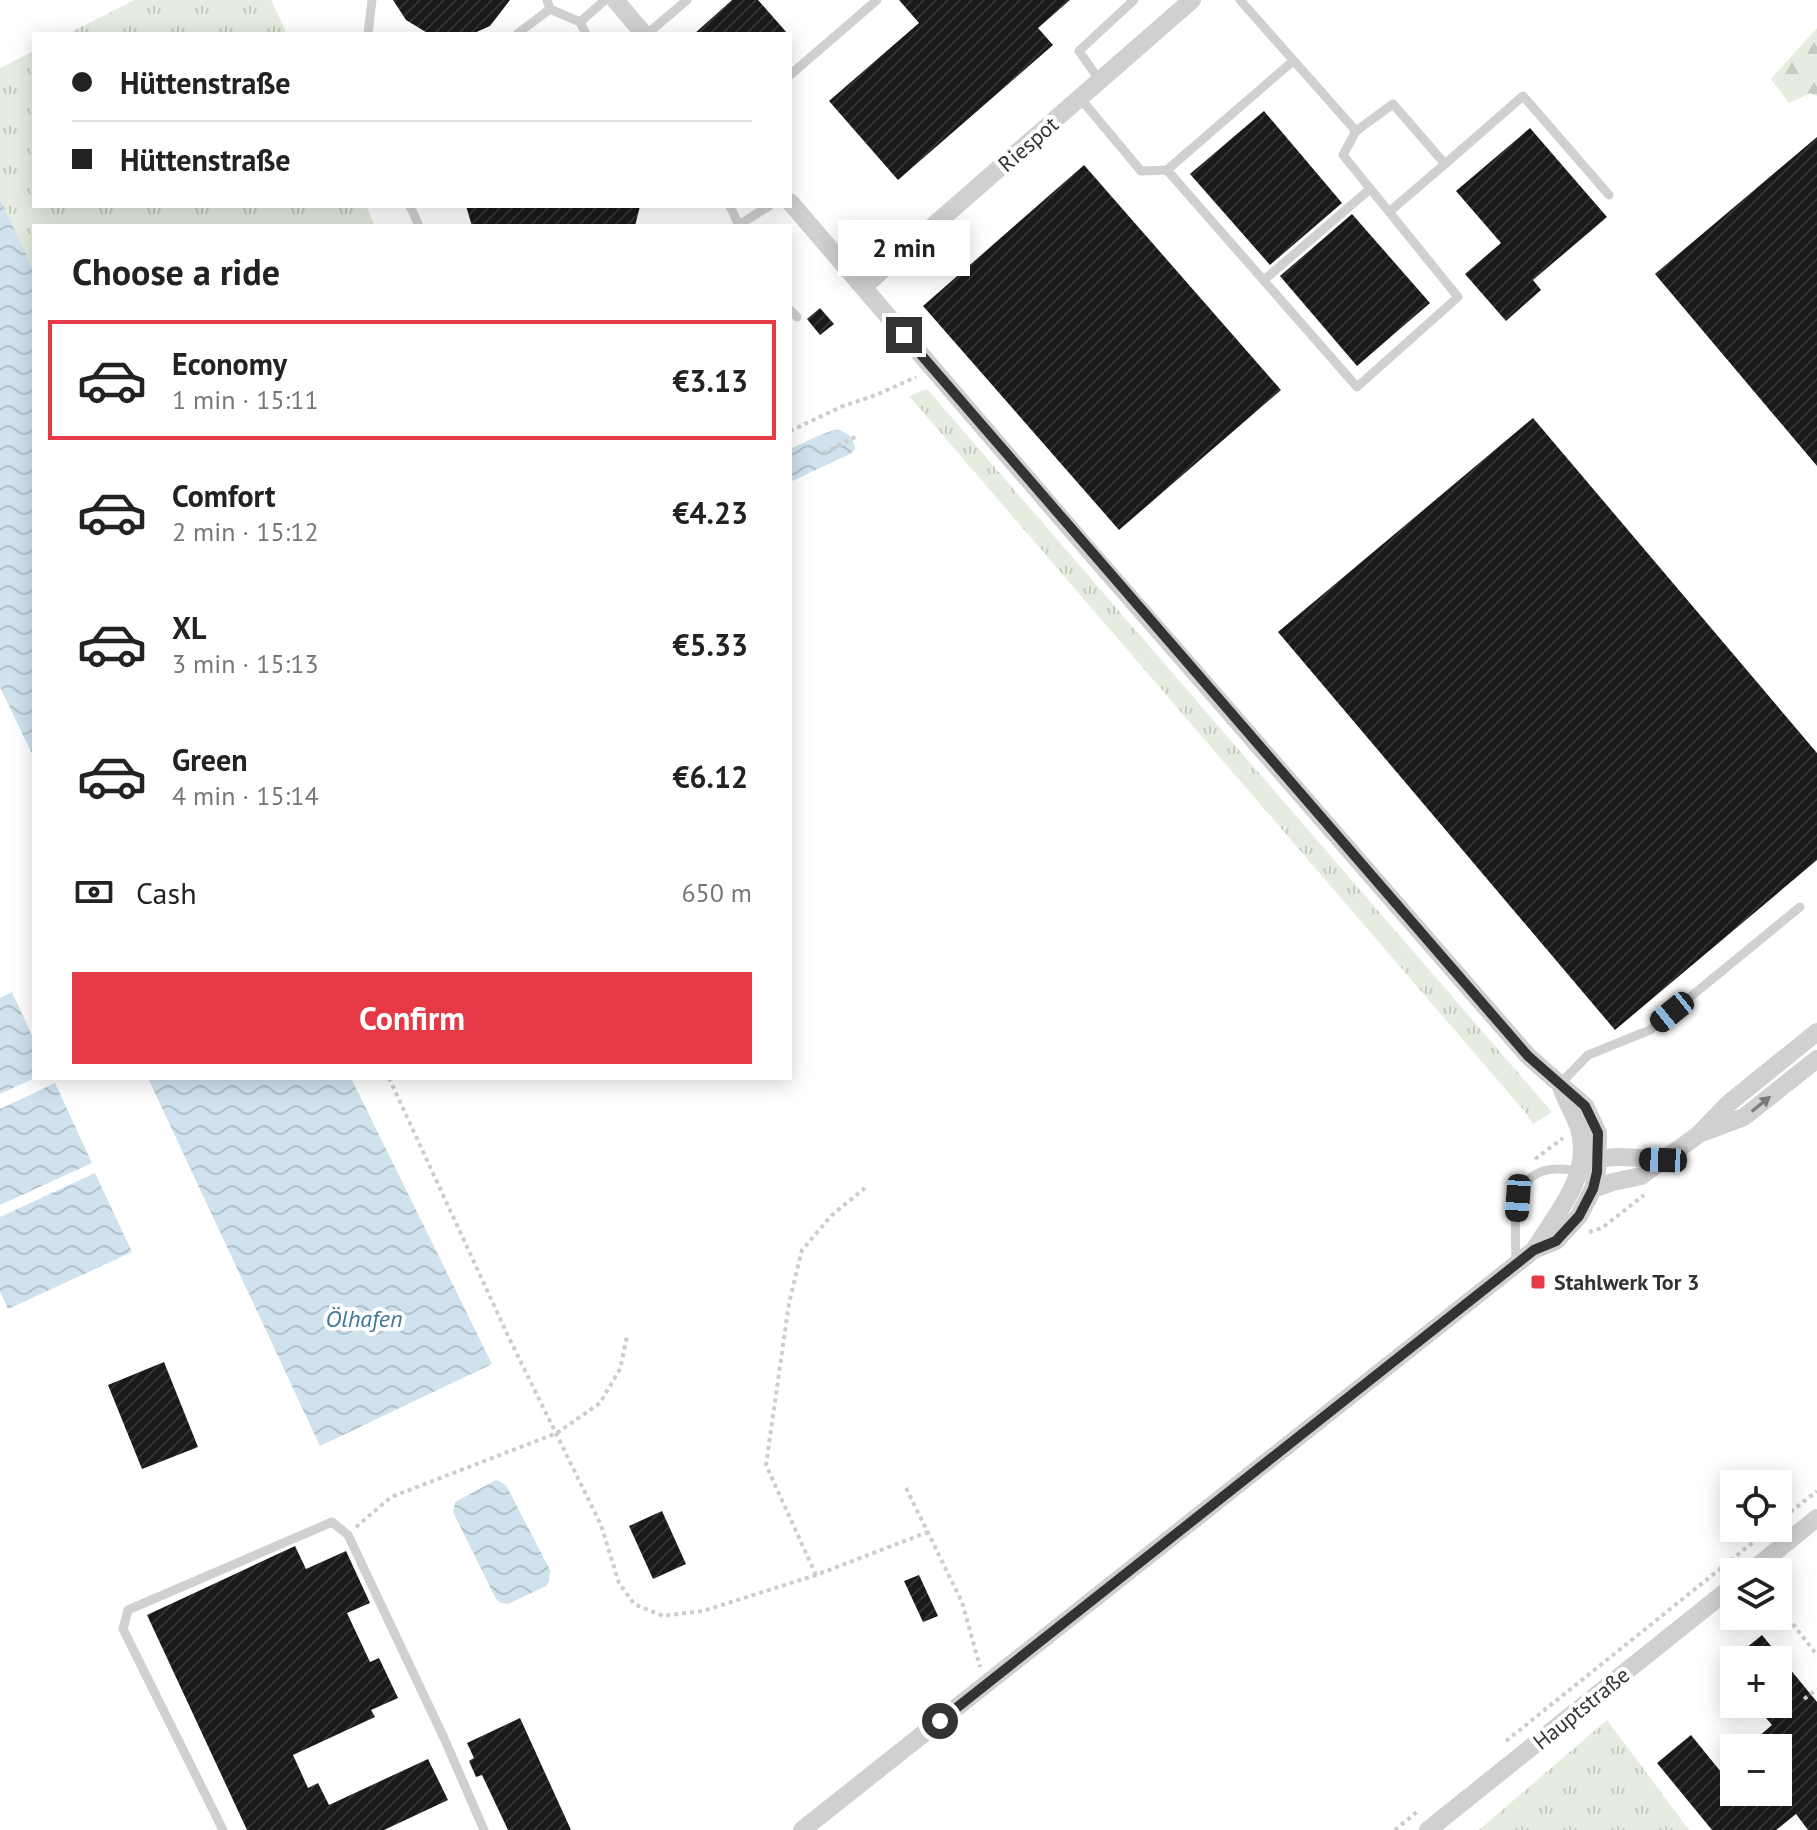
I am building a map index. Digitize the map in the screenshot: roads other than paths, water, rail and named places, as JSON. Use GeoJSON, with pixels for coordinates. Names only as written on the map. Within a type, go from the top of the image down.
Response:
{"type":"FeatureCollection","features":[{"type":"Feature","properties":{"kind":"street"},"geometry":{"type":"LineString","coordinates":[[615,0],[644,32]]}},
{"type":"Feature","properties":{"kind":"street","name":"Riespot"},"geometry":{"type":"LineString","coordinates":[[863,287],[1192,0]]}},
{"type":"Feature","properties":{"kind":"street"},"geometry":{"type":"LineString","coordinates":[[792,204],[1497,1021],[1528,1056],[1585,1106],[1598,1133],[1599,1158],[1593,1189],[1579,1216],[1556,1241],[1534,1250]]}},
{"type":"Feature","properties":{"kind":"street"},"geometry":{"type":"LineString","coordinates":[[1593,1189],[1641,1176],[1698,1135],[1729,1103],[1817,1032]]}},
{"type":"Feature","properties":{"kind":"street"},"geometry":{"type":"LineString","coordinates":[[1698,1135],[1744,1117],[1817,1059]]}},
{"type":"Feature","properties":{"kind":"street"},"geometry":{"type":"LineString","coordinates":[[802,1830],[1534,1250],[1564,1205],[1576,1181],[1582,1155],[1579,1129],[1560,1084]]}},
{"type":"Feature","properties":{"kind":"street"},"geometry":{"type":"LineString","coordinates":[[1578,1171],[1599,1158],[1663,1160]]}},
{"type":"Feature","properties":{"kind":"street"},"geometry":{"type":"LineString","coordinates":[[1767,1558],[1817,1518]]}},
{"type":"Feature","properties":{"kind":"street","name":"Hauptstraße"},"geometry":{"type":"LineString","coordinates":[[1428,1830],[1720,1596]]}},
{"type":"Feature","properties":{"kind":"lane"},"geometry":{"type":"LineString","coordinates":[[368,32],[372,0]]}},
{"type":"Feature","properties":{"kind":"lane"},"geometry":{"type":"LineString","coordinates":[[580,22],[605,0]]}},
{"type":"Feature","properties":{"kind":"lane"},"geometry":{"type":"LineString","coordinates":[[648,32],[687,0]]}},
{"type":"Feature","properties":{"kind":"lane"},"geometry":{"type":"LineString","coordinates":[[792,73],[877,0]]}},
{"type":"Feature","properties":{"kind":"lane"},"geometry":{"type":"LineString","coordinates":[[1100,81],[1079,51],[1134,0]]}},
{"type":"Feature","properties":{"kind":"lane"},"geometry":{"type":"LineString","coordinates":[[1240,0],[1356,131]]}},
{"type":"Feature","properties":{"kind":"lane"},"geometry":{"type":"LineString","coordinates":[[519,32],[548,4],[580,22],[585,32]]}},
{"type":"Feature","properties":{"kind":"lane"},"geometry":{"type":"LineString","coordinates":[[1080,98],[1141,171],[1167,170],[1293,61]]}},
{"type":"Feature","properties":{"kind":"lane"},"geometry":{"type":"LineString","coordinates":[[1389,212],[1523,96],[1609,195]]}},
{"type":"Feature","properties":{"kind":"lane"},"geometry":{"type":"LineString","coordinates":[[1167,170],[1357,387],[1458,297],[1343,155],[1356,131],[1393,104],[1445,164]]}},
{"type":"Feature","properties":{"kind":"lane"},"geometry":{"type":"LineString","coordinates":[[1264,280],[1370,189]]}},
{"type":"Feature","properties":{"kind":"lane"},"geometry":{"type":"LineString","coordinates":[[742,224],[766,208]]}},
{"type":"Feature","properties":{"kind":"lane"},"geometry":{"type":"LineString","coordinates":[[1560,1084],[1588,1055],[1650,1030],[1800,907]]}},
{"type":"Feature","properties":{"kind":"lane"},"geometry":{"type":"LineString","coordinates":[[1516,1265],[1518,1198],[1528,1181],[1544,1170],[1560,1168],[1578,1171]]}},
{"type":"Feature","properties":{"kind":"lane"},"geometry":{"type":"LineString","coordinates":[[223,1830],[123,1629],[128,1610],[332,1522],[348,1535],[484,1830]]}},
{"type":"Feature","properties":{"kind":"water"},"geometry":{"type":"Polygon","coordinates":[[[0,199],[32,267],[32,754],[0,687],[0,199]]]}},
{"type":"Feature","properties":{"kind":"water"},"geometry":{"type":"Polygon","coordinates":[[[837,429],[850,436],[855,449],[792,481],[792,448],[837,429]]]}},
{"type":"Feature","properties":{"kind":"water"},"geometry":{"type":"Polygon","coordinates":[[[12,992],[32,1036],[32,1079],[0,1094],[0,998],[12,992]]]}},
{"type":"Feature","properties":{"kind":"water","name":"Ölhafen"},"geometry":{"type":"Polygon","coordinates":[[[149,1080],[352,1080],[492,1364],[320,1446],[149,1080]]]}},
{"type":"Feature","properties":{"kind":"water"},"geometry":{"type":"Polygon","coordinates":[[[55,1083],[92,1163],[0,1205],[0,1109],[55,1083]]]}},
{"type":"Feature","properties":{"kind":"water"},"geometry":{"type":"Polygon","coordinates":[[[95,1173],[132,1252],[8,1309],[0,1291],[0,1217],[95,1173]]]}},
{"type":"Feature","properties":{"kind":"water"},"geometry":{"type":"Polygon","coordinates":[[[496,1480],[507,1487],[550,1570],[546,1586],[508,1604],[496,1599],[453,1512],[455,1502],[496,1480]]]}},
{"type":"Feature","properties":{"kind":"place","name":"Stahlwerk Tor 3"},"geometry":{"type":"Point","coordinates":[1538,1282]}}]}
